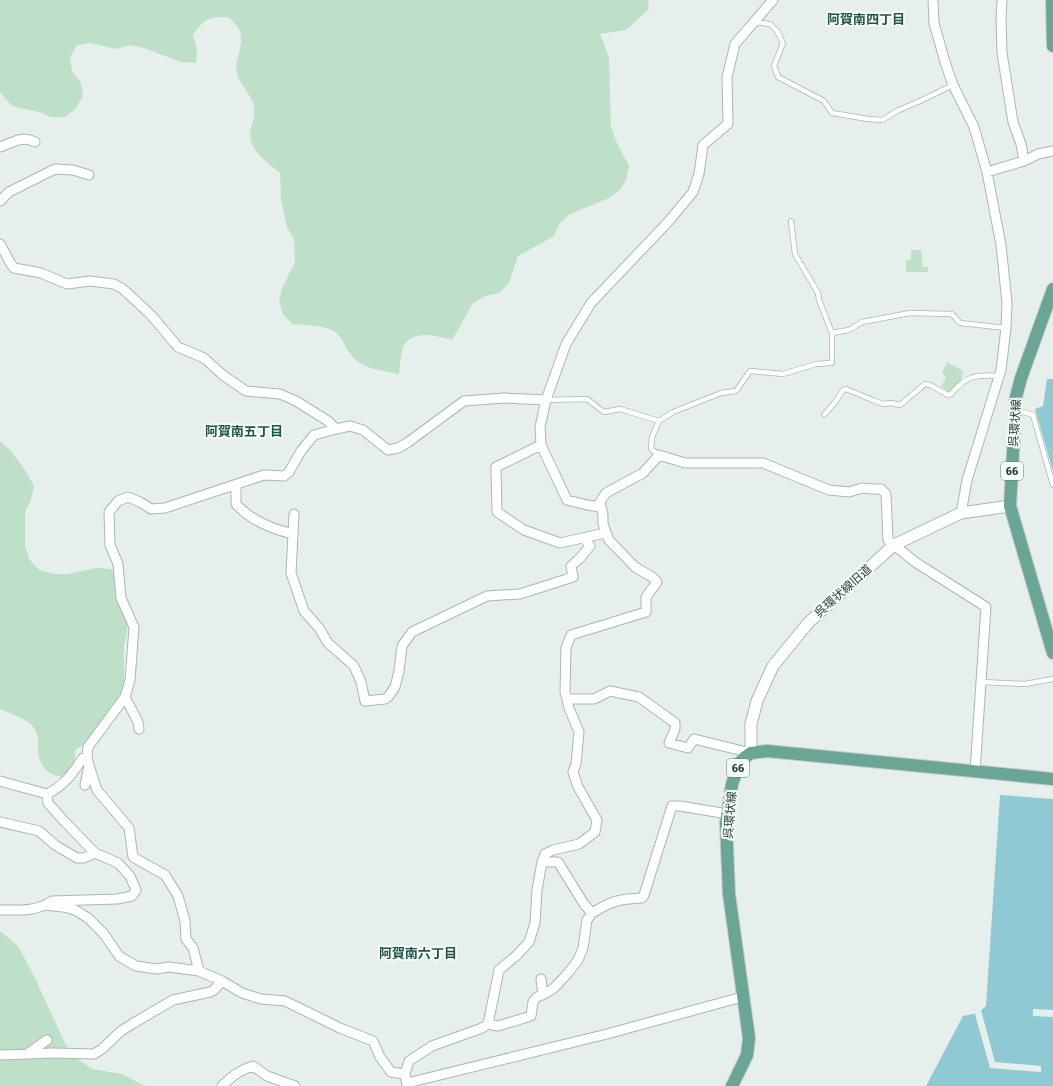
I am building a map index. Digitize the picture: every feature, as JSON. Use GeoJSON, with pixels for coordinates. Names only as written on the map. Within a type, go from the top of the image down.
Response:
{"type":"FeatureCollection","features":[{"type":"Feature","properties":{"kind":"main road"},"geometry":{"type":"LineString","coordinates":[[1052,0],[1053,46]]}},
{"type":"Feature","properties":{"kind":"main road","name":"呉環状線"},"geometry":{"type":"LineString","coordinates":[[1053,289],[1021,378],[1016,397],[1010,506],[1053,654]]}},
{"type":"Feature","properties":{"kind":"main road","name":"66"},"geometry":{"type":"LineString","coordinates":[[751,753],[768,751],[1053,779]]}},
{"type":"Feature","properties":{"kind":"main road","name":"呉環状線"},"geometry":{"type":"LineString","coordinates":[[732,1086],[747,1056],[749,1038],[742,997],[729,894],[726,823],[732,784],[739,764],[751,753]]}},
{"type":"Feature","properties":{"kind":"street"},"geometry":{"type":"LineString","coordinates":[[601,507],[567,500],[542,445],[540,426],[546,400],[566,344],[591,303],[669,221],[693,192],[699,174],[703,146],[728,124],[727,77],[735,44],[773,0]]}},
{"type":"Feature","properties":{"kind":"street"},"geometry":{"type":"LineString","coordinates":[[933,0],[934,24],[953,85],[974,127],[987,172],[1001,245],[1008,303],[999,376],[967,480],[961,513]]}},
{"type":"Feature","properties":{"kind":"street"},"geometry":{"type":"LineString","coordinates":[[1002,0],[1000,19],[1002,53],[1013,122],[1021,144],[1024,161]]}},
{"type":"Feature","properties":{"kind":"street"},"geometry":{"type":"LineString","coordinates":[[0,147],[15,140],[30,139],[35,142]]}},
{"type":"Feature","properties":{"kind":"street"},"geometry":{"type":"LineString","coordinates":[[987,172],[1024,161],[1038,154],[1053,151]]}},
{"type":"Feature","properties":{"kind":"street"},"geometry":{"type":"LineString","coordinates":[[0,201],[9,192],[55,168],[73,170],[89,175]]}},
{"type":"Feature","properties":{"kind":"street"},"geometry":{"type":"LineString","coordinates":[[0,244],[14,268],[41,274],[67,284],[90,281],[114,284],[123,289],[151,315],[178,347],[204,358],[224,376],[246,391],[280,394],[296,401],[328,421],[336,429]]}},
{"type":"Feature","properties":{"kind":"street"},"geometry":{"type":"LineString","coordinates":[[0,781],[47,794],[58,788],[70,778],[86,756],[88,747],[125,697],[130,680],[134,627],[120,598],[118,564],[110,544],[110,512],[118,501],[128,497],[151,509],[165,508],[236,486],[264,475],[284,476],[289,472],[301,451],[314,435],[336,429],[350,426],[363,430],[388,450],[398,448],[407,443],[464,401],[504,398],[546,400]]}},
{"type":"Feature","properties":{"kind":"street"},"geometry":{"type":"LineString","coordinates":[[542,445],[496,467],[497,512],[524,530],[560,543],[605,533]]}},
{"type":"Feature","properties":{"kind":"street"},"geometry":{"type":"LineString","coordinates":[[742,997],[607,1034],[407,1085],[405,1074],[409,1061],[432,1046],[482,1028],[488,1024],[499,970],[529,942],[535,923],[537,890],[545,854],[553,850],[579,844],[595,832],[597,820],[578,787],[573,772],[576,764],[579,732],[566,699],[566,648],[571,635],[646,612],[646,597],[657,582],[652,577],[635,567],[609,540],[605,533],[600,502],[606,493],[643,473],[659,455],[686,463],[763,463],[829,490],[849,492],[862,488],[881,490],[886,494],[887,501],[888,540],[915,562],[986,607],[975,772]]}},
{"type":"Feature","properties":{"kind":"street"},"geometry":{"type":"LineString","coordinates":[[236,486],[236,504],[244,513],[279,531],[293,534]]}},
{"type":"Feature","properties":{"kind":"street","name":"呉環状線旧道"},"geometry":{"type":"LineString","coordinates":[[751,753],[751,724],[758,700],[773,666],[809,622],[894,545],[961,513],[1010,506]]}},
{"type":"Feature","properties":{"kind":"street"},"geometry":{"type":"LineString","coordinates":[[294,514],[291,573],[304,611],[319,628],[328,642],[354,666],[361,682],[365,701],[385,699],[395,687],[399,671],[402,646],[412,632],[487,596],[520,594],[573,577],[571,566],[590,546],[584,538]]}},
{"type":"Feature","properties":{"kind":"street"},"geometry":{"type":"LineString","coordinates":[[566,699],[594,699],[610,691],[639,697],[675,723],[675,729],[669,743],[688,748],[694,739],[751,753]]}},
{"type":"Feature","properties":{"kind":"street"},"geometry":{"type":"LineString","coordinates":[[125,697],[138,722],[139,729]]}},
{"type":"Feature","properties":{"kind":"street"},"geometry":{"type":"LineString","coordinates":[[86,756],[98,790],[129,828],[133,856],[165,875],[178,896],[185,921],[186,939],[192,948],[199,971]]}},
{"type":"Feature","properties":{"kind":"street"},"geometry":{"type":"LineString","coordinates":[[85,785],[89,766]]}},
{"type":"Feature","properties":{"kind":"street"},"geometry":{"type":"LineString","coordinates":[[0,910],[25,911],[45,905],[52,901],[117,899],[132,896],[136,890],[130,876],[118,863],[95,853],[48,803],[47,794]]}},
{"type":"Feature","properties":{"kind":"street"},"geometry":{"type":"LineString","coordinates":[[488,1024],[498,1026],[531,1016],[533,1002],[537,997],[554,988],[578,960],[583,948],[588,920],[592,913],[619,900],[642,898],[644,896],[672,806],[728,814]]}},
{"type":"Feature","properties":{"kind":"street"},"geometry":{"type":"LineString","coordinates":[[0,822],[39,832],[55,845],[77,858],[84,858],[95,853]]}},
{"type":"Feature","properties":{"kind":"street"},"geometry":{"type":"LineString","coordinates":[[542,862],[558,862],[584,904],[592,913]]}},
{"type":"Feature","properties":{"kind":"street"},"geometry":{"type":"LineString","coordinates":[[45,905],[74,910],[88,918],[104,934],[119,956],[136,966],[157,969],[169,967],[199,971],[222,981],[242,993],[261,999],[285,1001],[340,1028],[373,1041],[380,1057],[391,1072],[405,1074]]}},
{"type":"Feature","properties":{"kind":"street"},"geometry":{"type":"LineString","coordinates":[[541,979],[543,995]]}},
{"type":"Feature","properties":{"kind":"street"},"geometry":{"type":"LineString","coordinates":[[1,1055],[94,1054],[132,1024],[173,1000],[210,992],[214,990],[222,981]]}},
{"type":"Feature","properties":{"kind":"street"},"geometry":{"type":"LineString","coordinates":[[27,1054],[47,1040]]}},
{"type":"Feature","properties":{"kind":"street"},"geometry":{"type":"LineString","coordinates":[[222,1086],[243,1069],[253,1066],[267,1076],[295,1086]]}},
{"type":"Feature","properties":{"kind":"lane"},"geometry":{"type":"LineString","coordinates":[[755,22],[770,24],[777,31],[783,43],[774,66],[778,77],[824,101],[832,113],[868,120],[882,120],[899,110],[953,85]]}},
{"type":"Feature","properties":{"kind":"lane"},"geometry":{"type":"LineString","coordinates":[[659,455],[651,449],[652,437],[659,421],[674,412],[722,392],[736,390],[750,371],[782,374],[816,364],[832,362],[832,333],[819,300],[818,293],[795,254],[791,221]]}},
{"type":"Feature","properties":{"kind":"lane"},"geometry":{"type":"LineString","coordinates":[[832,333],[849,330],[862,322],[910,313],[952,314],[960,323],[1006,328]]}},
{"type":"Feature","properties":{"kind":"lane"},"geometry":{"type":"LineString","coordinates":[[824,415],[843,390],[846,389],[884,404],[891,403],[900,405],[925,384],[930,385],[948,395],[965,381],[978,375],[999,376]]}},
{"type":"Feature","properties":{"kind":"lane"},"geometry":{"type":"LineString","coordinates":[[546,400],[587,400],[604,412],[620,409],[659,421]]}},
{"type":"Feature","properties":{"kind":"lane"},"geometry":{"type":"LineString","coordinates":[[1015,409],[1033,415],[1053,485]]}},
{"type":"Feature","properties":{"kind":"lane"},"geometry":{"type":"LineString","coordinates":[[981,682],[1025,684],[1053,680]]}},
{"type":"Feature","properties":{"kind":"green space"},"geometry":{"type":"Polygon","coordinates":[[[0,0],[648,0],[649,9],[626,30],[600,34],[609,58],[611,127],[616,141],[629,166],[626,180],[619,191],[607,199],[570,214],[559,224],[554,236],[518,256],[509,283],[499,293],[485,296],[473,303],[452,340],[426,335],[414,337],[403,347],[399,374],[371,368],[354,358],[340,337],[332,330],[317,326],[292,324],[283,314],[279,301],[282,288],[295,262],[294,239],[287,227],[281,200],[280,173],[258,154],[251,142],[250,135],[254,108],[236,69],[241,44],[241,34],[237,26],[228,17],[211,18],[207,20],[200,25],[193,35],[197,49],[196,63],[181,62],[144,48],[130,45],[117,49],[90,43],[77,45],[70,57],[72,71],[81,83],[83,96],[75,109],[65,117],[51,117],[39,112],[12,106],[0,92],[0,0]]]}},
{"type":"Feature","properties":{"kind":"green space"},"geometry":{"type":"Polygon","coordinates":[[[911,250],[921,250],[923,267],[928,267],[928,272],[906,272],[906,260],[911,260],[911,250]]]}},
{"type":"Feature","properties":{"kind":"green space"},"geometry":{"type":"Polygon","coordinates":[[[947,362],[963,371],[961,382],[949,392],[941,387],[946,377],[942,373],[947,362]]]}},
{"type":"Feature","properties":{"kind":"green space"},"geometry":{"type":"Polygon","coordinates":[[[0,441],[10,450],[27,473],[34,486],[31,500],[25,512],[25,546],[30,560],[39,570],[54,574],[68,574],[96,568],[110,569],[122,577],[126,590],[127,632],[124,646],[124,688],[119,701],[86,743],[75,750],[75,764],[70,778],[59,777],[50,773],[43,767],[39,757],[35,729],[23,719],[0,709],[0,441]]]}},
{"type":"Feature","properties":{"kind":"green space"},"geometry":{"type":"Polygon","coordinates":[[[0,931],[18,946],[34,976],[70,1054],[92,1069],[122,1074],[145,1086],[0,1086],[0,931]]]}},
{"type":"Feature","properties":{"kind":"water"},"geometry":{"type":"Polygon","coordinates":[[[1047,379],[1053,379],[1053,471],[1035,409],[1043,406],[1047,379]]]}},
{"type":"Feature","properties":{"kind":"water"},"geometry":{"type":"Polygon","coordinates":[[[1000,795],[1053,799],[1053,1086],[926,1086],[963,1016],[978,1013],[986,1006],[1000,795]]]}},
{"type":"Feature","properties":{"kind":"pier"},"geometry":{"type":"Polygon","coordinates":[[[1033,1009],[1053,1010],[1053,1017],[1033,1016],[1033,1009]]]}},
{"type":"Feature","properties":{"kind":"pier"},"geometry":{"type":"Polygon","coordinates":[[[981,1010],[995,1062],[1041,1066],[1041,1072],[990,1068],[975,1014],[981,1010]]]}},
{"type":"Feature","properties":{"kind":"district","name":"阿賀南四丁目"},"geometry":{"type":"Point","coordinates":[866,19]}},
{"type":"Feature","properties":{"kind":"district","name":"阿賀南五丁目"},"geometry":{"type":"Point","coordinates":[244,431]}},
{"type":"Feature","properties":{"kind":"district","name":"阿賀南六丁目"},"geometry":{"type":"Point","coordinates":[418,953]}}]}
